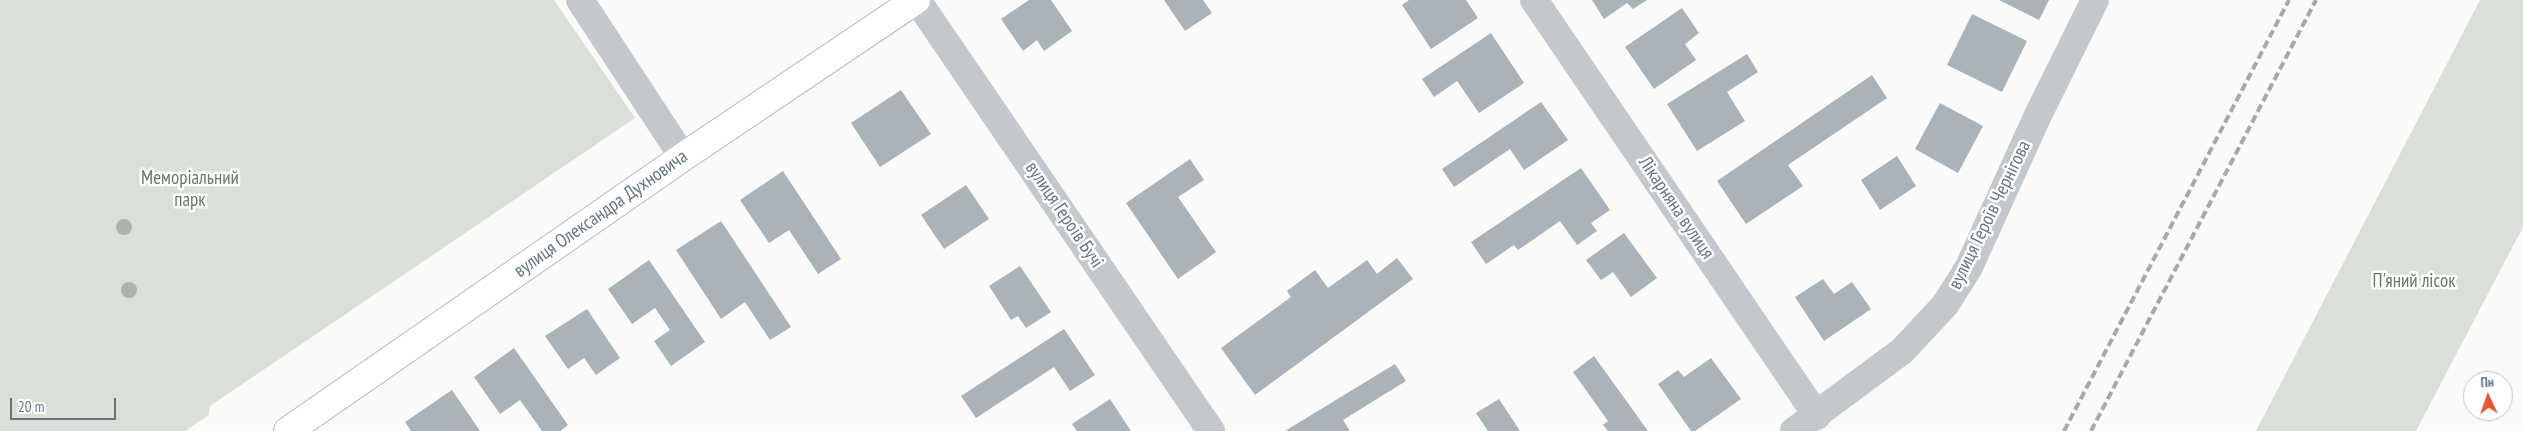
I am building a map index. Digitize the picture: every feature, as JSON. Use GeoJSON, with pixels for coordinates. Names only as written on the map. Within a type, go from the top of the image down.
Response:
{"type":"FeatureCollection","features":[{"type":"Feature","properties":{"kind":"main road","name":"вулиця Олександра Духновича"},"geometry":{"type":"LineString","coordinates":[[288,431],[682,157],[916,0]]}},
{"type":"Feature","properties":{"kind":"street"},"geometry":{"type":"LineString","coordinates":[[580,0],[682,157]]}},
{"type":"Feature","properties":{"kind":"street","name":"вулиця Героїв Бучі"},"geometry":{"type":"LineString","coordinates":[[916,0],[1210,431]]}},
{"type":"Feature","properties":{"kind":"street","name":"Лікарняна вулиця"},"geometry":{"type":"LineString","coordinates":[[1534,0],[1817,416]]}},
{"type":"Feature","properties":{"kind":"street","name":"вулиця Героїв Чернігова"},"geometry":{"type":"LineString","coordinates":[[1794,431],[1817,416],[1902,351],[1945,305],[1969,267],[2038,114],[2095,0]]}},
{"type":"Feature","properties":{"kind":"green space","name":"Меморіальний парк"},"geometry":{"type":"Polygon","coordinates":[[[0,0],[554,0],[635,118],[210,406],[209,415],[185,431],[0,431],[0,0]]]}},
{"type":"Feature","properties":{"kind":"green space","name":"П'яний лісок"},"geometry":{"type":"Polygon","coordinates":[[[2480,0],[2523,0],[2523,227],[2416,431],[2256,431],[2480,0]]]}},
{"type":"Feature","properties":{"kind":"building"},"geometry":{"type":"Polygon","coordinates":[[[1029,0],[1051,0],[1072,31],[1044,51],[1037,40],[1023,51],[1001,19],[1029,0]]]}},
{"type":"Feature","properties":{"kind":"building"},"geometry":{"type":"Polygon","coordinates":[[[1164,0],[1203,0],[1212,13],[1185,31],[1164,0]]]}},
{"type":"Feature","properties":{"kind":"building"},"geometry":{"type":"Polygon","coordinates":[[[1409,0],[1466,0],[1478,18],[1431,49],[1402,5],[1409,0]]]}},
{"type":"Feature","properties":{"kind":"building"},"geometry":{"type":"Polygon","coordinates":[[[1592,0],[1647,0],[1633,9],[1627,3],[1604,19],[1592,0]]]}},
{"type":"Feature","properties":{"kind":"building"},"geometry":{"type":"Polygon","coordinates":[[[1999,0],[2049,0],[2039,20],[1999,0]]]}},
{"type":"Feature","properties":{"kind":"building"},"geometry":{"type":"Polygon","coordinates":[[[1682,8],[1699,33],[1685,44],[1696,60],[1654,89],[1625,47],[1682,8]]]}},
{"type":"Feature","properties":{"kind":"building"},"geometry":{"type":"Polygon","coordinates":[[[1972,14],[2027,41],[2002,92],[1947,65],[1972,14]]]}},
{"type":"Feature","properties":{"kind":"building"},"geometry":{"type":"Polygon","coordinates":[[[1491,33],[1524,83],[1479,113],[1457,81],[1434,97],[1422,79],[1491,33]]]}},
{"type":"Feature","properties":{"kind":"building"},"geometry":{"type":"Polygon","coordinates":[[[1747,54],[1758,72],[1727,92],[1745,121],[1697,151],[1667,104],[1747,54]]]}},
{"type":"Feature","properties":{"kind":"building"},"geometry":{"type":"Polygon","coordinates":[[[1872,75],[1887,98],[1788,165],[1803,186],[1746,224],[1717,181],[1872,75]]]}},
{"type":"Feature","properties":{"kind":"building"},"geometry":{"type":"Polygon","coordinates":[[[901,90],[931,134],[880,167],[851,123],[901,90]]]}},
{"type":"Feature","properties":{"kind":"building"},"geometry":{"type":"Polygon","coordinates":[[[1541,102],[1568,140],[1524,170],[1510,149],[1454,187],[1442,169],[1541,102]]]}},
{"type":"Feature","properties":{"kind":"building"},"geometry":{"type":"Polygon","coordinates":[[[1940,103],[1983,126],[1958,173],[1915,149],[1940,103]]]}},
{"type":"Feature","properties":{"kind":"building"},"geometry":{"type":"Polygon","coordinates":[[[1897,156],[1916,186],[1880,210],[1861,180],[1897,156]]]}},
{"type":"Feature","properties":{"kind":"building"},"geometry":{"type":"Polygon","coordinates":[[[1190,159],[1204,180],[1178,197],[1216,252],[1178,279],[1126,203],[1190,159]]]}},
{"type":"Feature","properties":{"kind":"building"},"geometry":{"type":"Polygon","coordinates":[[[1581,168],[1610,210],[1591,223],[1597,231],[1577,245],[1560,221],[1518,250],[1514,245],[1486,264],[1471,242],[1581,168]]]}},
{"type":"Feature","properties":{"kind":"building"},"geometry":{"type":"Polygon","coordinates":[[[783,171],[841,259],[818,274],[789,230],[769,243],[740,200],[783,171]]]}},
{"type":"Feature","properties":{"kind":"building"},"geometry":{"type":"Polygon","coordinates":[[[966,185],[989,219],[944,249],[921,215],[966,185]]]}},
{"type":"Feature","properties":{"kind":"building"},"geometry":{"type":"Polygon","coordinates":[[[721,221],[791,327],[770,340],[745,302],[721,319],[676,250],[721,221]]]}},
{"type":"Feature","properties":{"kind":"building"},"geometry":{"type":"Polygon","coordinates":[[[1624,233],[1657,278],[1631,297],[1613,272],[1601,280],[1586,260],[1624,233]]]}},
{"type":"Feature","properties":{"kind":"building"},"geometry":{"type":"Polygon","coordinates":[[[1397,258],[1413,279],[1255,395],[1221,348],[1291,297],[1287,291],[1315,270],[1328,288],[1367,260],[1377,274],[1397,258]]]}},
{"type":"Feature","properties":{"kind":"building"},"geometry":{"type":"Polygon","coordinates":[[[649,260],[705,342],[671,366],[654,341],[670,330],[655,308],[632,324],[608,289],[649,260]]]}},
{"type":"Feature","properties":{"kind":"building"},"geometry":{"type":"Polygon","coordinates":[[[1020,266],[1051,312],[1026,328],[1018,316],[1011,320],[989,286],[1020,266]]]}},
{"type":"Feature","properties":{"kind":"building"},"geometry":{"type":"Polygon","coordinates":[[[1823,279],[1834,294],[1852,282],[1871,309],[1824,341],[1795,297],[1823,279]]]}},
{"type":"Feature","properties":{"kind":"building"},"geometry":{"type":"Polygon","coordinates":[[[587,309],[620,358],[596,375],[584,358],[568,369],[545,336],[587,309]]]}},
{"type":"Feature","properties":{"kind":"building"},"geometry":{"type":"Polygon","coordinates":[[[1064,329],[1095,375],[1070,391],[1054,367],[976,418],[961,396],[1064,329]]]}},
{"type":"Feature","properties":{"kind":"building"},"geometry":{"type":"Polygon","coordinates":[[[514,348],[568,425],[560,431],[542,431],[520,400],[500,414],[474,377],[514,348]]]}},
{"type":"Feature","properties":{"kind":"building"},"geometry":{"type":"Polygon","coordinates":[[[1594,356],[1648,431],[1608,431],[1603,425],[1608,421],[1573,372],[1594,356]]]}},
{"type":"Feature","properties":{"kind":"building"},"geometry":{"type":"Polygon","coordinates":[[[1711,358],[1741,399],[1695,431],[1691,431],[1658,384],[1678,370],[1684,377],[1711,358]]]}},
{"type":"Feature","properties":{"kind":"building"},"geometry":{"type":"Polygon","coordinates":[[[1395,364],[1406,381],[1343,420],[1350,431],[1285,431],[1395,364]]]}},
{"type":"Feature","properties":{"kind":"building"},"geometry":{"type":"Polygon","coordinates":[[[452,390],[480,431],[411,431],[405,422],[452,390]]]}},
{"type":"Feature","properties":{"kind":"building"},"geometry":{"type":"Polygon","coordinates":[[[1110,399],[1131,431],[1077,431],[1072,424],[1110,399]]]}},
{"type":"Feature","properties":{"kind":"building"},"geometry":{"type":"Polygon","coordinates":[[[1499,399],[1520,431],[1488,431],[1476,413],[1499,399]]]}},
{"type":"Feature","properties":{"kind":"railway"},"geometry":{"type":"LineString","coordinates":[[2064,431],[2289,0]]}},
{"type":"Feature","properties":{"kind":"railway"},"geometry":{"type":"LineString","coordinates":[[2091,431],[2316,0]]}}]}
